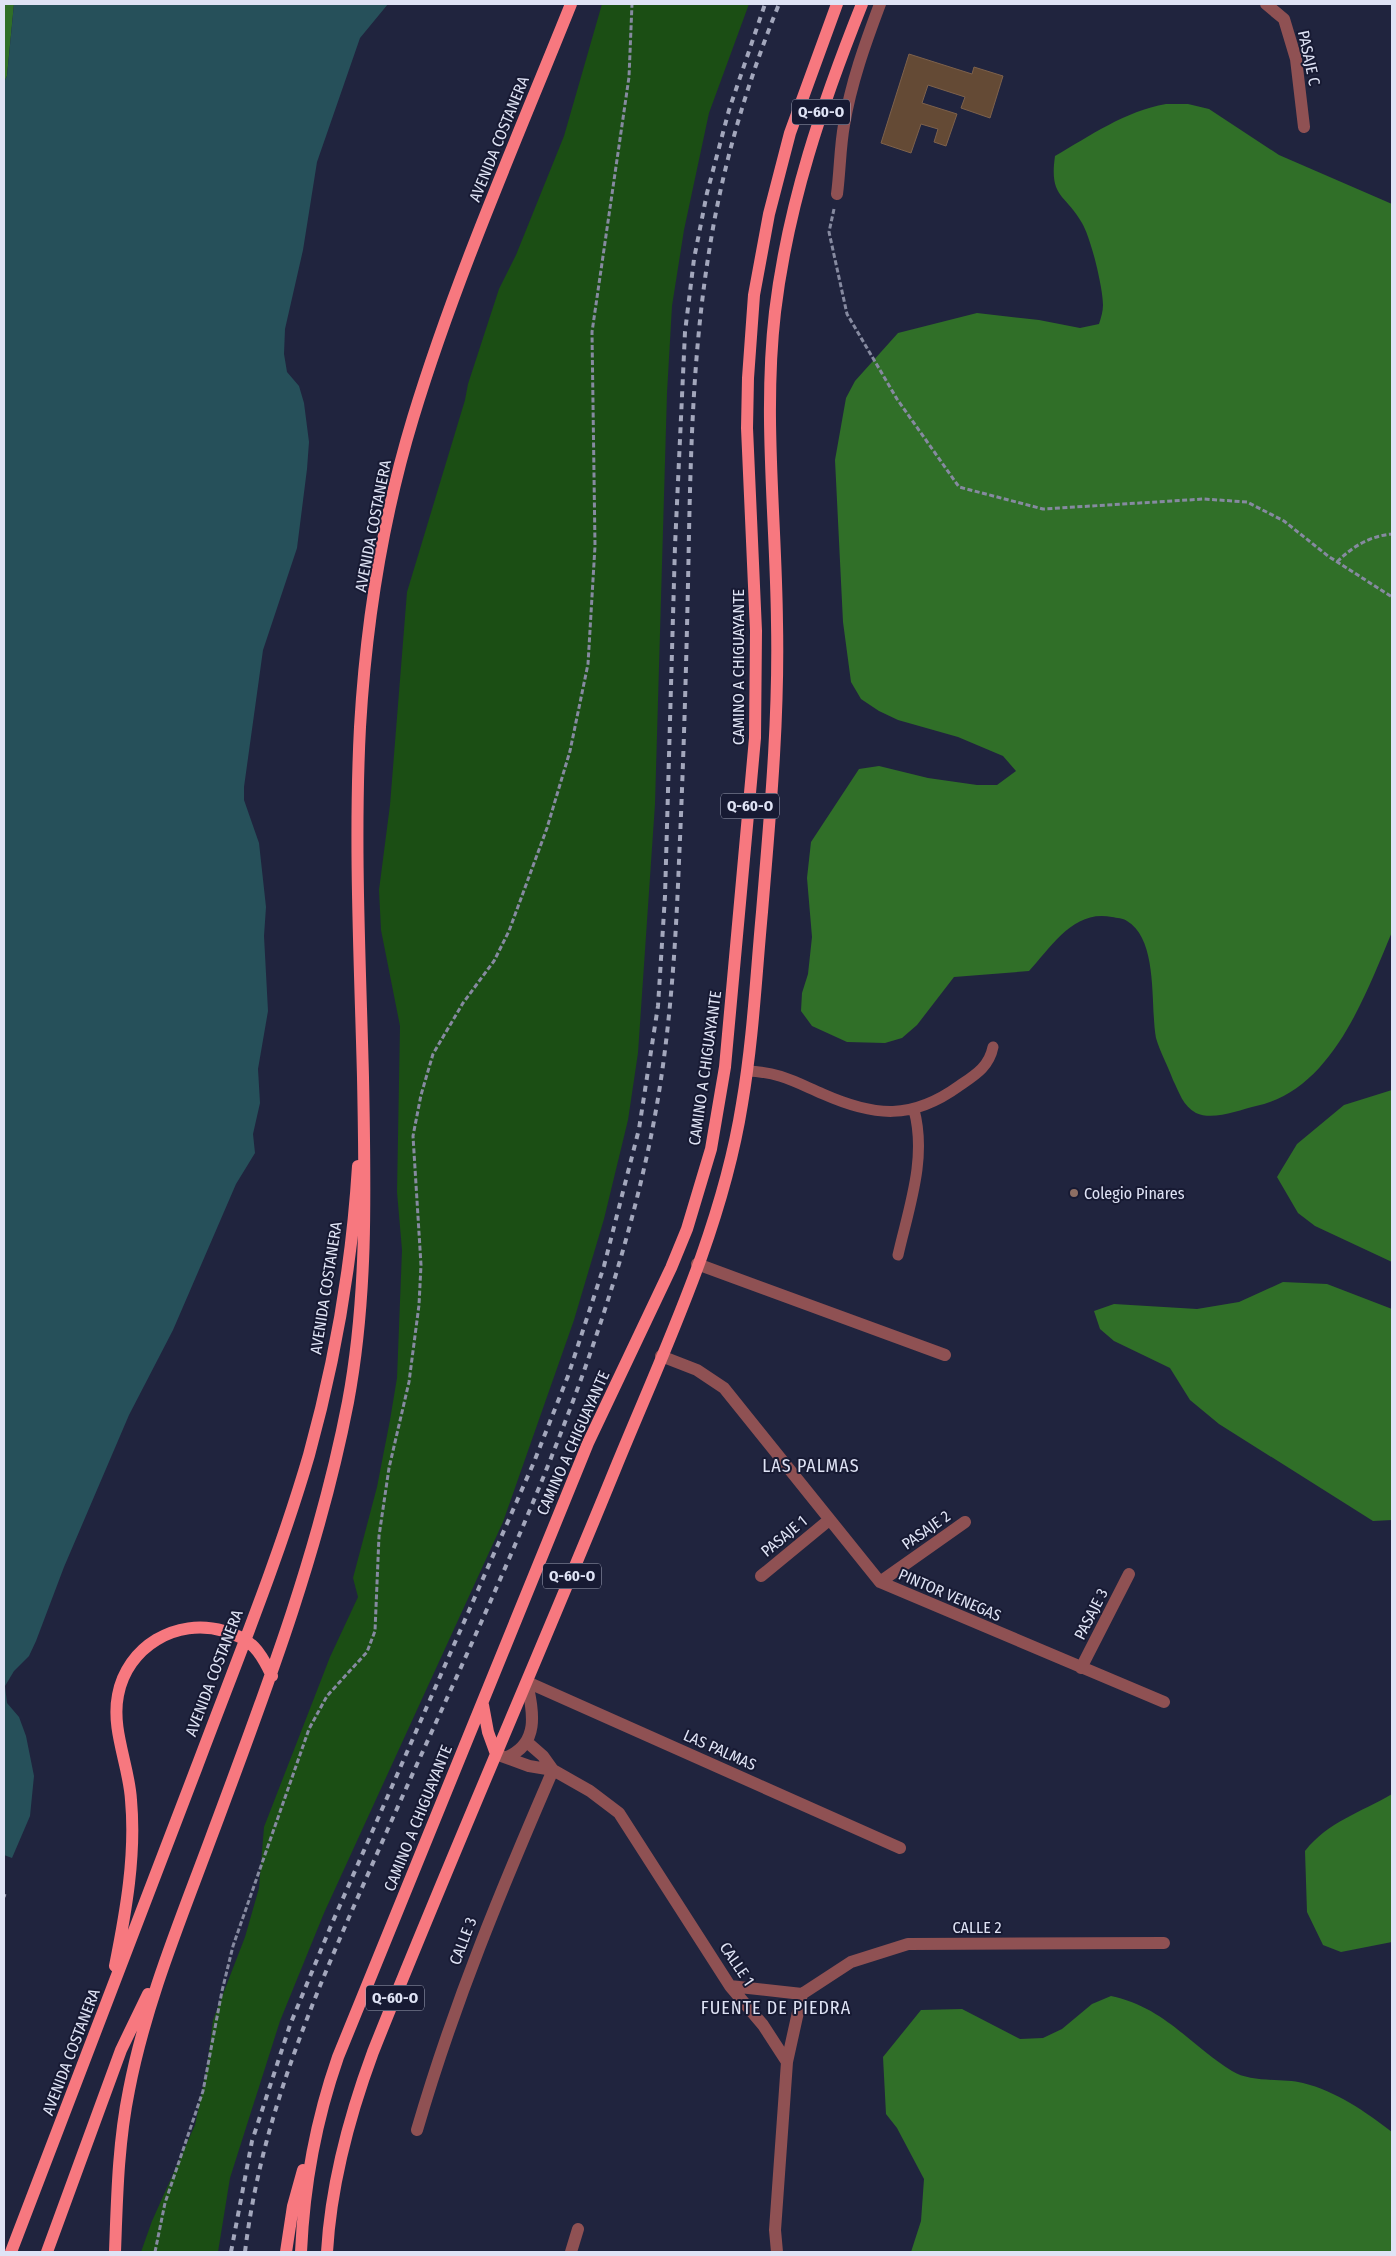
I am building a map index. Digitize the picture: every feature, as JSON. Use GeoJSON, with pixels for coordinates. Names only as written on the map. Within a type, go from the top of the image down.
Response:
{"type":"FeatureCollection","features":[{"type":"Feature","properties":{"kind":"main road","name":"AVENIDA COSTANERA"},"geometry":{"type":"LineString","coordinates":[[115,2252],[118,2167],[127,2096],[138,2047],[158,1980],[272,1676],[318,1532],[338,1449],[352,1376],[365,1238],[366,1160],[358,847],[360,725],[369,632],[384,537],[412,422],[452,303],[571,4]]}},
{"type":"Feature","properties":{"kind":"main road","name":"CAMINO A CHIGUAYANTE"},"geometry":{"type":"LineString","coordinates":[[301,2252],[306,2193],[321,2110],[338,2057],[588,1443],[671,1268],[700,1189],[712,1141],[725,1067],[755,738],[756,631],[747,428],[749,361],[754,295],[769,214],[788,141],[807,81],[837,4]]}},
{"type":"Feature","properties":{"kind":"main road","name":"Q-60-O"},"geometry":{"type":"LineString","coordinates":[[327,2252],[337,2172],[357,2095],[387,2016],[502,1756],[527,1682],[697,1264],[725,1178],[741,1110],[747,1071],[775,768],[777,621],[769,437],[771,353],[775,311],[788,232],[800,180],[818,120],[862,4]]}},
{"type":"Feature","properties":{"kind":"main road","name":"AVENIDA COSTANERA"},"geometry":{"type":"LineString","coordinates":[[11,2252],[245,1640],[298,1487],[327,1384],[343,1297],[353,1220],[363,1084]]}},
{"type":"Feature","properties":{"kind":"main road"},"geometry":{"type":"LineString","coordinates":[[107,2004],[122,1928],[132,1850],[130,1782],[116,1722],[116,1703],[126,1670],[136,1656],[149,1644],[172,1632],[189,1628],[209,1628],[227,1632],[245,1640],[259,1653],[272,1676]]}},
{"type":"Feature","properties":{"kind":"main road"},"geometry":{"type":"LineString","coordinates":[[483,1703],[488,1732],[502,1756]]}},
{"type":"Feature","properties":{"kind":"main road"},"geometry":{"type":"LineString","coordinates":[[48,2252],[129,2030],[158,1980]]}},
{"type":"Feature","properties":{"kind":"main road"},"geometry":{"type":"LineString","coordinates":[[286,2252],[292,2206],[321,2110]]}},
{"type":"Feature","properties":{"kind":"street"},"geometry":{"type":"LineString","coordinates":[[837,194],[848,104],[860,57],[880,4]]}},
{"type":"Feature","properties":{"kind":"street","name":"PASAJE C"},"geometry":{"type":"LineString","coordinates":[[1266,4],[1284,19],[1296,59],[1304,127]]}},
{"type":"Feature","properties":{"kind":"street"},"geometry":{"type":"LineString","coordinates":[[697,1264],[945,1355]]}},
{"type":"Feature","properties":{"kind":"street","name":"PINTOR VENEGAS"},"geometry":{"type":"LineString","coordinates":[[661,1356],[696,1370],[724,1388],[880,1582],[1164,1702]]}},
{"type":"Feature","properties":{"kind":"street","name":"PASAJE 1"},"geometry":{"type":"LineString","coordinates":[[761,1576],[829,1520]]}},
{"type":"Feature","properties":{"kind":"street","name":"PASAJE 2"},"geometry":{"type":"LineString","coordinates":[[880,1582],[965,1522]]}},
{"type":"Feature","properties":{"kind":"street","name":"PASAJE 3"},"geometry":{"type":"LineString","coordinates":[[1081,1668],[1129,1574]]}},
{"type":"Feature","properties":{"kind":"street"},"geometry":{"type":"LineString","coordinates":[[502,1756],[519,1751],[527,1742],[532,1722],[527,1682]]}},
{"type":"Feature","properties":{"kind":"street","name":"LAS PALMAS"},"geometry":{"type":"LineString","coordinates":[[527,1682],[900,1848]]}},
{"type":"Feature","properties":{"kind":"street","name":"CALLE 1"},"geometry":{"type":"LineString","coordinates":[[527,1742],[543,1756],[553,1770]]}},
{"type":"Feature","properties":{"kind":"street","name":"CALLE 1"},"geometry":{"type":"LineString","coordinates":[[502,1756],[529,1766],[553,1770],[590,1790],[619,1813],[639,1841],[730,1986],[763,2025],[787,2062]]}},
{"type":"Feature","properties":{"kind":"street","name":"CALLE 3"},"geometry":{"type":"LineString","coordinates":[[417,2130],[435,2067],[476,1953],[553,1770]]}},
{"type":"Feature","properties":{"kind":"street","name":"CALLE 2"},"geometry":{"type":"LineString","coordinates":[[802,1994],[852,1962],[908,1944],[1164,1943]]}},
{"type":"Feature","properties":{"kind":"street"},"geometry":{"type":"LineString","coordinates":[[730,1986],[802,1994],[787,2062],[775,2230],[777,2252]]}},
{"type":"Feature","properties":{"kind":"street"},"geometry":{"type":"LineString","coordinates":[[571,2252],[578,2229]]}},
{"type":"Feature","properties":{"kind":"lane"},"geometry":{"type":"LineString","coordinates":[[747,1071],[767,1072],[785,1076],[852,1104],[888,1111],[914,1110],[939,1100],[982,1070],[991,1056],[993,1047]]}},
{"type":"Feature","properties":{"kind":"lane"},"geometry":{"type":"LineString","coordinates":[[898,1255],[918,1164],[918,1132],[914,1110]]}},
{"type":"Feature","properties":{"kind":"path"},"geometry":{"type":"LineString","coordinates":[[155,2252],[166,2203],[203,2091],[222,1991],[233,1946],[308,1730],[328,1696],[367,1652],[375,1631],[377,1559],[380,1529],[389,1468],[409,1382],[419,1305],[420,1248],[413,1136],[420,1095],[433,1054],[463,1003],[494,961],[509,931],[547,828],[570,751],[588,664],[594,556],[592,332],[629,77],[632,4]]}},
{"type":"Feature","properties":{"kind":"path"},"geometry":{"type":"LineString","coordinates":[[837,194],[829,232],[847,314],[897,399],[959,486],[1043,509],[1204,499],[1247,502],[1284,521],[1337,562],[1392,598]]}},
{"type":"Feature","properties":{"kind":"path"},"geometry":{"type":"LineString","coordinates":[[1337,562],[1359,544],[1371,538],[1392,534]]}},
{"type":"Feature","properties":{"kind":"green space"},"geometry":{"type":"Polygon","coordinates":[[[4,4],[14,4],[7,76],[4,82],[4,4]]]}},
{"type":"Feature","properties":{"kind":"green space"},"geometry":{"type":"Polygon","coordinates":[[[602,4],[749,4],[709,113],[684,230],[672,306],[667,393],[655,804],[638,1053],[628,1120],[604,1219],[574,1320],[503,1522],[324,1913],[280,2021],[230,2178],[218,2252],[141,2252],[152,2221],[195,2125],[207,2068],[213,2020],[245,1937],[259,1888],[264,1827],[330,1657],[358,1597],[353,1578],[377,1487],[397,1378],[402,1250],[397,1192],[400,1026],[381,930],[379,890],[390,805],[407,592],[465,400],[468,384],[499,289],[516,255],[564,136],[602,4]]]}},
{"type":"Feature","properties":{"kind":"green space"},"geometry":{"type":"Polygon","coordinates":[[[1166,104],[1188,104],[1209,109],[1279,155],[1392,204],[1392,932],[1370,984],[1342,1037],[1325,1061],[1306,1081],[1283,1097],[1234,1112],[1210,1116],[1196,1113],[1188,1107],[1173,1080],[1156,1038],[1149,958],[1137,930],[1122,919],[1098,916],[1075,924],[1055,941],[1029,971],[954,977],[917,1025],[902,1038],[885,1043],[847,1042],[812,1026],[801,1011],[802,993],[808,974],[812,937],[807,878],[811,842],[859,769],[879,766],[928,778],[977,785],[997,785],[1016,771],[1003,756],[958,737],[898,720],[879,711],[861,699],[851,682],[843,622],[835,460],[846,398],[855,381],[898,333],[977,313],[1039,320],[1080,328],[1099,324],[1103,305],[1096,263],[1082,223],[1056,188],[1054,180],[1055,156],[1122,118],[1151,107],[1166,104]]]}},
{"type":"Feature","properties":{"kind":"green space"},"geometry":{"type":"Polygon","coordinates":[[[1392,1090],[1392,1262],[1315,1226],[1298,1213],[1277,1177],[1297,1144],[1344,1105],[1392,1090]]]}},
{"type":"Feature","properties":{"kind":"green space"},"geometry":{"type":"Polygon","coordinates":[[[1283,1282],[1327,1284],[1392,1309],[1392,1520],[1373,1521],[1219,1424],[1190,1400],[1170,1368],[1114,1341],[1100,1329],[1094,1311],[1114,1304],[1197,1309],[1239,1302],[1283,1282]]]}},
{"type":"Feature","properties":{"kind":"green space"},"geometry":{"type":"Polygon","coordinates":[[[1392,1794],[1392,1942],[1341,1952],[1323,1945],[1307,1912],[1305,1851],[1324,1832],[1392,1794]]]}},
{"type":"Feature","properties":{"kind":"green space"},"geometry":{"type":"Polygon","coordinates":[[[1111,1996],[1130,2001],[1162,2018],[1217,2061],[1240,2075],[1258,2079],[1303,2083],[1327,2091],[1350,2103],[1392,2132],[1392,2252],[911,2252],[921,2221],[924,2179],[897,2128],[886,2114],[883,2057],[921,2010],[962,2009],[1020,2039],[1043,2038],[1062,2029],[1092,2004],[1111,1996]]]}},
{"type":"Feature","properties":{"kind":"shaded area"},"geometry":{"type":"Polygon","coordinates":[[[14,4],[388,4],[360,38],[317,162],[303,250],[285,329],[284,354],[287,372],[299,386],[304,403],[309,442],[297,548],[263,650],[244,787],[244,800],[259,843],[266,907],[264,936],[268,1011],[258,1069],[260,1103],[253,1134],[255,1153],[236,1184],[173,1330],[129,1415],[64,1567],[29,1656],[14,1671],[5,1686],[7,1703],[19,1717],[26,1736],[34,1776],[30,1816],[12,1858],[4,1855],[4,82],[7,76],[14,4]]]}},
{"type":"Feature","properties":{"kind":"building"},"geometry":{"type":"Polygon","coordinates":[[[909,54],[972,74],[974,67],[1003,76],[990,118],[961,108],[965,97],[928,85],[922,103],[957,114],[946,146],[934,142],[938,129],[921,124],[911,153],[881,143],[909,54]]]}},
{"type":"Feature","properties":{"kind":"railway"},"geometry":{"type":"LineString","coordinates":[[231,2252],[252,2141],[290,2025],[330,1928],[534,1462],[568,1376],[604,1266],[639,1129],[658,1006],[665,896],[675,546],[685,332],[694,259],[707,193],[729,110],[765,4]]}},
{"type":"Feature","properties":{"kind":"railway"},"geometry":{"type":"LineString","coordinates":[[245,2252],[254,2196],[266,2142],[300,2037],[342,1933],[497,1586],[566,1420],[596,1336],[623,1250],[645,1164],[665,1052],[675,937],[684,738],[692,427],[704,287],[714,220],[728,157],[756,64],[779,4]]}},
{"type":"Feature","properties":{"kind":"place","name":"Colegio Pinares"},"geometry":{"type":"Point","coordinates":[1074,1193]}},
{"type":"Feature","properties":{"kind":"district","name":"LAS PALMAS"},"geometry":{"type":"Point","coordinates":[811,1466]}},
{"type":"Feature","properties":{"kind":"district","name":"FUENTE DE PIEDRA"},"geometry":{"type":"Point","coordinates":[776,2008]}}]}
